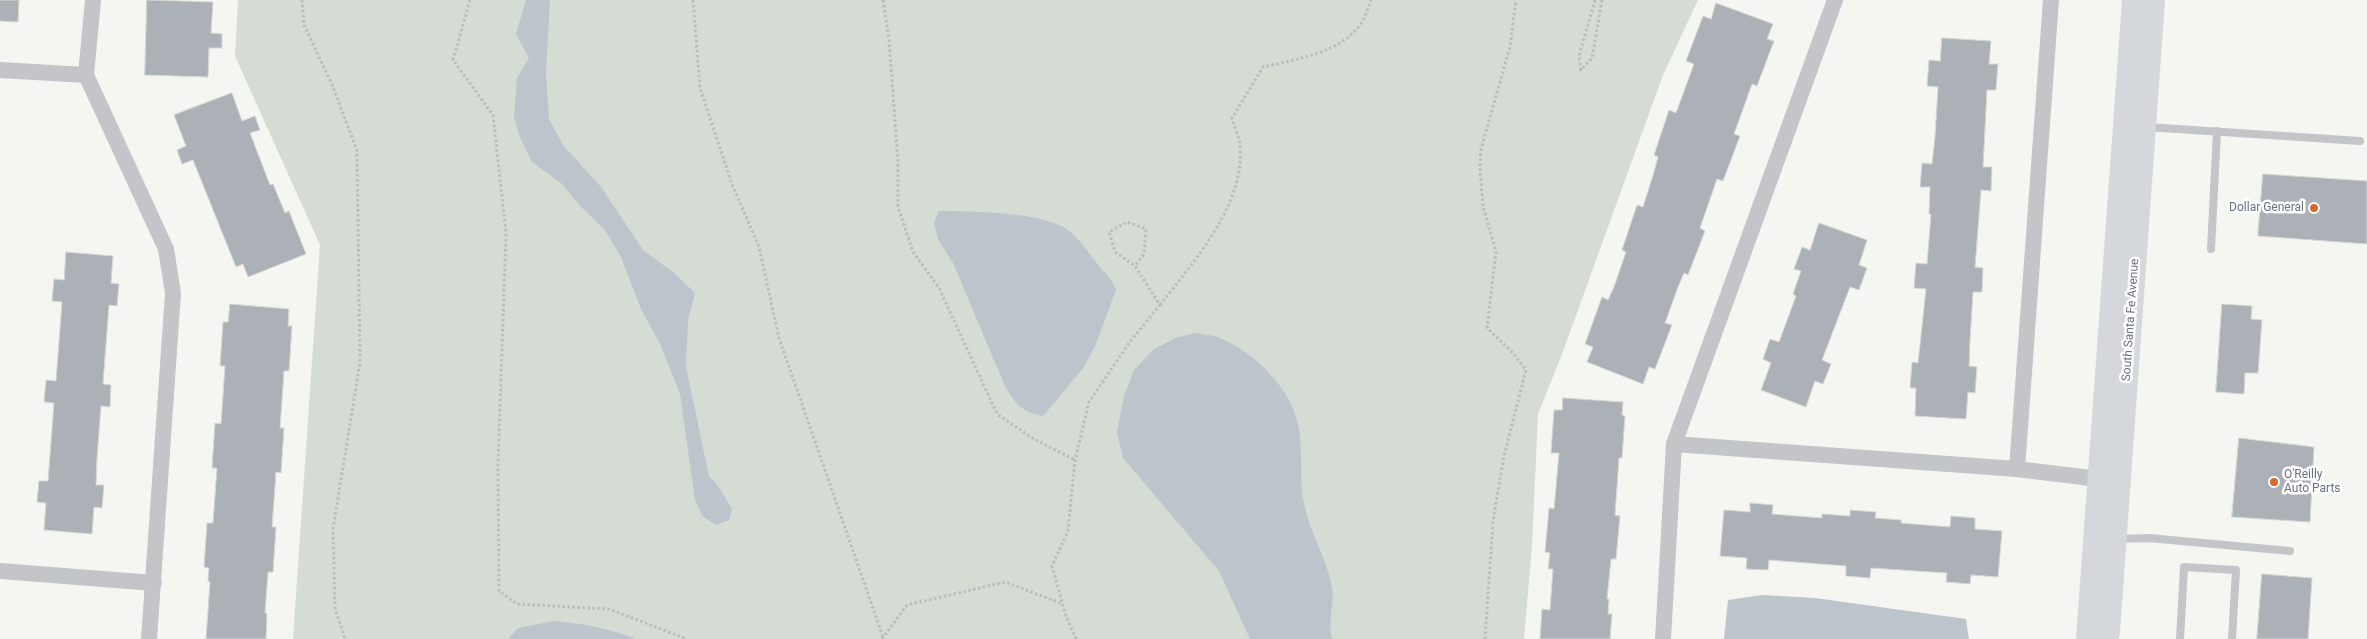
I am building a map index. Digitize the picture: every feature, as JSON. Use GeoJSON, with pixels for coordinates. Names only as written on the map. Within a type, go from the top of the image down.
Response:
{"type":"FeatureCollection","features":[{"type":"Feature","properties":{"kind":"main road","name":"South Santa Fe Avenue"},"geometry":{"type":"LineString","coordinates":[[2087,639],[2133,0]]}},
{"type":"Feature","properties":{"kind":"main road","name":"South Santa Fe Avenue"},"geometry":{"type":"LineString","coordinates":[[2106,639],[2109,632],[2154,0]]}},
{"type":"Feature","properties":{"kind":"street"},"geometry":{"type":"LineString","coordinates":[[93,0],[86,75],[166,249],[173,293],[149,639]]}},
{"type":"Feature","properties":{"kind":"street"},"geometry":{"type":"LineString","coordinates":[[1663,639],[1674,444],[1834,0]]}},
{"type":"Feature","properties":{"kind":"street"},"geometry":{"type":"LineString","coordinates":[[2017,469],[2050,0]]}},
{"type":"Feature","properties":{"kind":"street"},"geometry":{"type":"LineString","coordinates":[[0,70],[86,75]]}},
{"type":"Feature","properties":{"kind":"street"},"geometry":{"type":"LineString","coordinates":[[1674,444],[2017,469],[2099,479]]}},
{"type":"Feature","properties":{"kind":"street"},"geometry":{"type":"LineString","coordinates":[[0,571],[154,583]]}},
{"type":"Feature","properties":{"kind":"lane"},"geometry":{"type":"LineString","coordinates":[[2144,126],[2360,141]]}},
{"type":"Feature","properties":{"kind":"lane"},"geometry":{"type":"LineString","coordinates":[[2211,249],[2217,131]]}},
{"type":"Feature","properties":{"kind":"lane"},"geometry":{"type":"LineString","coordinates":[[2115,539],[2149,538],[2290,551]]}},
{"type":"Feature","properties":{"kind":"lane"},"geometry":{"type":"LineString","coordinates":[[2180,639],[2184,567],[2236,570],[2232,639]]}},
{"type":"Feature","properties":{"kind":"path"},"geometry":{"type":"LineString","coordinates":[[302,0],[304,25],[331,82],[357,150],[360,362],[333,529],[335,608],[345,639]]}},
{"type":"Feature","properties":{"kind":"path"},"geometry":{"type":"LineString","coordinates":[[470,0],[453,60],[493,115],[506,233],[498,465],[500,591],[516,604],[609,609],[687,639]]}},
{"type":"Feature","properties":{"kind":"path"},"geometry":{"type":"LineString","coordinates":[[693,0],[700,88],[732,184],[760,247],[779,338],[882,638]]}},
{"type":"Feature","properties":{"kind":"path"},"geometry":{"type":"LineString","coordinates":[[883,0],[889,40],[898,161],[898,207],[913,252],[939,288],[997,414],[1034,439],[1075,460]]}},
{"type":"Feature","properties":{"kind":"path"},"geometry":{"type":"LineString","coordinates":[[1076,639],[1052,566],[1068,531],[1075,460],[1089,402],[1129,343],[1160,305],[1223,219],[1237,180],[1240,144],[1232,118],[1263,67],[1322,52],[1342,42],[1361,24],[1371,0]]}},
{"type":"Feature","properties":{"kind":"path"},"geometry":{"type":"LineString","coordinates":[[1485,639],[1493,521],[1504,456],[1526,370],[1511,351],[1487,328],[1496,252],[1483,206],[1480,169],[1481,149],[1510,47],[1516,0]]}},
{"type":"Feature","properties":{"kind":"path"},"geometry":{"type":"LineString","coordinates":[[1595,0],[1579,56],[1581,70],[1592,58],[1601,1]]}},
{"type":"Feature","properties":{"kind":"path"},"geometry":{"type":"LineString","coordinates":[[1135,266],[1144,254],[1146,229],[1127,222],[1109,232],[1115,252],[1135,266],[1160,305]]}},
{"type":"Feature","properties":{"kind":"path"},"geometry":{"type":"LineString","coordinates":[[882,638],[907,604],[1005,582],[1063,604]]}},
{"type":"Feature","properties":{"kind":"shaded area"},"geometry":{"type":"Polygon","coordinates":[[[238,0],[1698,0],[1663,75],[1561,357],[1538,414],[1532,546],[1524,639],[293,639],[320,245],[235,56],[238,0]]]}},
{"type":"Feature","properties":{"kind":"shaded area"},"geometry":{"type":"Polygon","coordinates":[[[526,0],[550,0],[546,74],[549,119],[563,145],[601,187],[643,250],[674,273],[695,293],[688,320],[686,367],[709,476],[718,486],[732,509],[729,520],[716,525],[702,516],[695,500],[680,394],[661,346],[641,309],[621,257],[605,230],[580,206],[561,183],[532,162],[520,137],[514,118],[517,78],[529,58],[516,34],[526,0]]]}},
{"type":"Feature","properties":{"kind":"shaded area"},"geometry":{"type":"Polygon","coordinates":[[[939,211],[968,211],[1022,216],[1039,219],[1065,228],[1085,248],[1114,284],[1116,290],[1096,344],[1084,367],[1043,416],[1030,413],[1020,407],[1005,386],[953,263],[938,239],[934,223],[939,211]]]}},
{"type":"Feature","properties":{"kind":"shaded area"},"geometry":{"type":"Polygon","coordinates":[[[1196,333],[1219,338],[1247,353],[1280,385],[1294,411],[1300,434],[1302,487],[1305,508],[1327,567],[1332,587],[1333,600],[1330,626],[1332,639],[1250,639],[1219,571],[1123,458],[1117,432],[1124,396],[1134,370],[1153,350],[1175,338],[1196,333]]]}},
{"type":"Feature","properties":{"kind":"shaded area"},"geometry":{"type":"Polygon","coordinates":[[[1762,595],[1815,598],[1966,619],[1969,639],[1724,639],[1728,600],[1762,595]]]}},
{"type":"Feature","properties":{"kind":"shaded area"},"geometry":{"type":"Polygon","coordinates":[[[555,621],[596,627],[635,639],[508,639],[518,628],[555,621]]]}},
{"type":"Feature","properties":{"kind":"building"},"geometry":{"type":"Polygon","coordinates":[[[0,0],[19,0],[18,22],[0,21],[0,0]]]}},
{"type":"Feature","properties":{"kind":"building"},"geometry":{"type":"Polygon","coordinates":[[[147,0],[213,2],[211,33],[222,34],[222,48],[209,48],[208,77],[145,75],[147,0]]]}},
{"type":"Feature","properties":{"kind":"building"},"geometry":{"type":"Polygon","coordinates":[[[1716,3],[1773,24],[1767,39],[1774,41],[1757,86],[1752,84],[1734,134],[1740,136],[1723,181],[1717,179],[1700,228],[1705,231],[1688,275],[1684,273],[1665,323],[1672,325],[1655,369],[1649,367],[1643,384],[1587,362],[1593,347],[1585,344],[1602,297],[1608,300],[1614,287],[1626,252],[1622,250],[1637,205],[1643,207],[1658,157],[1654,155],[1669,110],[1676,113],[1694,64],[1686,61],[1703,16],[1711,19],[1716,3]]]}},
{"type":"Feature","properties":{"kind":"building"},"geometry":{"type":"Polygon","coordinates":[[[1942,38],[1991,41],[1989,64],[1998,64],[1996,90],[1987,90],[1983,167],[1992,167],[1991,191],[1981,190],[1975,267],[1983,268],[1982,292],[1973,292],[1969,366],[1977,367],[1975,393],[1968,392],[1966,419],[1915,416],[1916,388],[1910,388],[1912,362],[1918,363],[1926,289],[1914,288],[1916,263],[1927,264],[1931,214],[1929,214],[1930,187],[1920,187],[1922,163],[1932,164],[1935,137],[1938,87],[1927,86],[1929,60],[1940,61],[1942,38]]]}},
{"type":"Feature","properties":{"kind":"building"},"geometry":{"type":"Polygon","coordinates":[[[232,93],[242,121],[255,116],[260,130],[250,133],[270,185],[273,184],[285,213],[289,211],[306,254],[248,277],[243,264],[236,267],[193,160],[182,164],[177,150],[186,146],[174,115],[232,93]]]}},
{"type":"Feature","properties":{"kind":"building","name":"Dollar General"},"geometry":{"type":"Polygon","coordinates":[[[2263,174],[2367,181],[2367,244],[2258,236],[2263,174]]]}},
{"type":"Feature","properties":{"kind":"building"},"geometry":{"type":"Polygon","coordinates":[[[1819,223],[1867,240],[1859,265],[1867,268],[1859,290],[1850,287],[1822,360],[1831,364],[1823,384],[1815,381],[1806,407],[1761,390],[1771,363],[1763,359],[1770,339],[1779,342],[1796,296],[1793,294],[1801,271],[1794,269],[1802,247],[1810,250],[1819,223]]]}},
{"type":"Feature","properties":{"kind":"building"},"geometry":{"type":"Polygon","coordinates":[[[66,252],[113,256],[111,283],[119,284],[117,306],[109,305],[103,384],[111,385],[110,407],[101,406],[96,485],[104,485],[102,508],[94,507],[92,534],[44,530],[46,503],[37,502],[39,481],[48,481],[54,403],[44,402],[46,380],[56,381],[62,302],[52,301],[54,279],[64,280],[66,252]]]}},
{"type":"Feature","properties":{"kind":"building"},"geometry":{"type":"Polygon","coordinates":[[[230,304],[289,309],[288,326],[292,326],[289,371],[284,371],[280,428],[284,428],[281,473],[276,472],[272,527],[276,527],[273,572],[268,572],[265,613],[267,613],[266,639],[206,639],[210,582],[208,581],[209,568],[204,567],[207,523],[213,523],[217,468],[212,468],[215,423],[221,424],[225,366],[220,366],[223,322],[228,322],[230,304]]]}},
{"type":"Feature","properties":{"kind":"building"},"geometry":{"type":"Polygon","coordinates":[[[2222,304],[2252,306],[2251,319],[2262,320],[2258,373],[2245,373],[2244,394],[2216,392],[2222,304]]]}},
{"type":"Feature","properties":{"kind":"building"},"geometry":{"type":"Polygon","coordinates":[[[1563,398],[1623,402],[1622,415],[1625,416],[1622,458],[1619,458],[1615,515],[1620,516],[1616,559],[1611,559],[1607,599],[1609,599],[1608,614],[1612,614],[1610,639],[1540,639],[1542,609],[1550,610],[1553,569],[1548,569],[1550,553],[1545,552],[1549,508],[1554,509],[1559,453],[1551,453],[1554,410],[1562,410],[1563,398]]]}},
{"type":"Feature","properties":{"kind":"building","name":"O'Reilly Auto Parts"},"geometry":{"type":"Polygon","coordinates":[[[2239,438],[2314,447],[2310,522],[2232,517],[2239,438]]]}},
{"type":"Feature","properties":{"kind":"building"},"geometry":{"type":"Polygon","coordinates":[[[1750,503],[1773,505],[1772,514],[1822,518],[1822,514],[1850,516],[1850,510],[1876,512],[1875,518],[1901,520],[1901,523],[1950,527],[1951,516],[1975,518],[1975,529],[2002,531],[1998,577],[1971,575],[1970,584],[1946,582],[1947,573],[1871,568],[1870,578],[1846,576],[1846,566],[1769,560],[1768,570],[1746,569],[1747,558],[1720,556],[1724,510],[1750,512],[1750,503]]]}},
{"type":"Feature","properties":{"kind":"building"},"geometry":{"type":"Polygon","coordinates":[[[2262,574],[2312,578],[2308,639],[2257,639],[2262,574]]]}},
{"type":"Feature","properties":{"kind":"place","name":"Dollar General"},"geometry":{"type":"Point","coordinates":[2314,208]}},
{"type":"Feature","properties":{"kind":"place","name":"O'Reilly Auto Parts"},"geometry":{"type":"Point","coordinates":[2274,482]}}]}
